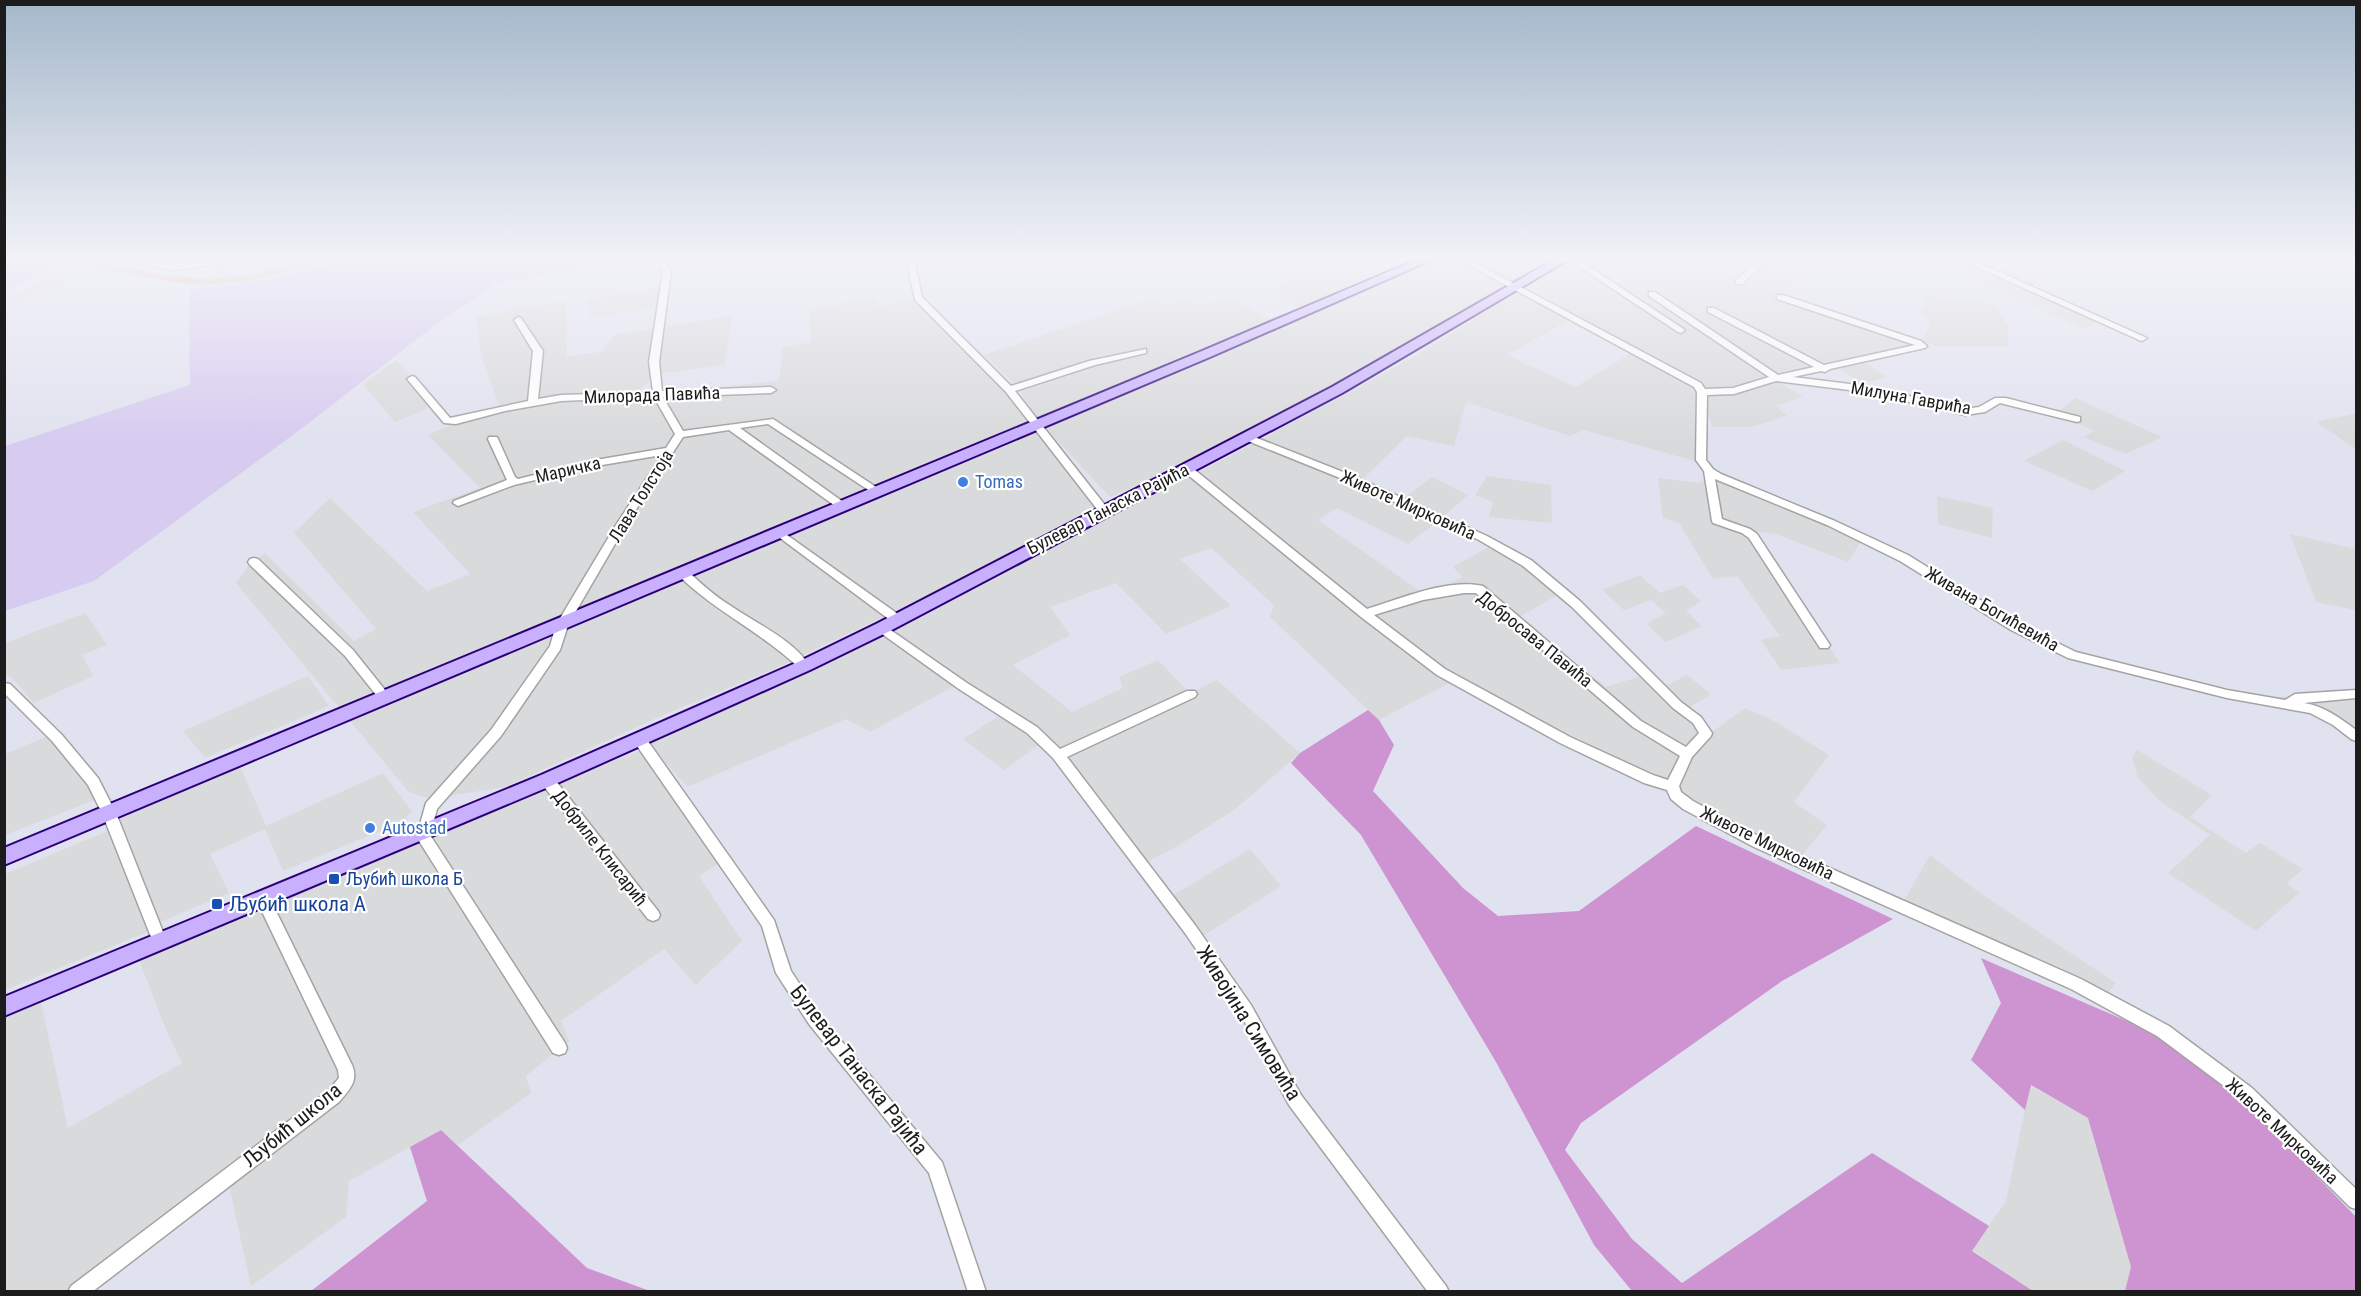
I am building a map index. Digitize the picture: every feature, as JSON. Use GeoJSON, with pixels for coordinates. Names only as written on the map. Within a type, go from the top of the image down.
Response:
{"type":"FeatureCollection","features":[{"type":"Feature","properties":{"kind":"main road"},"geometry":{"type":"LineString","coordinates":[[4,857],[1289,318]]}},
{"type":"Feature","properties":{"kind":"main road","name":"Булевар Танаска Рајића"},"geometry":{"type":"LineString","coordinates":[[4,1008],[547,780],[804,666],[898,620],[1337,390],[1461,318]]}},
{"type":"Feature","properties":{"kind":"street","name":"Лава Толстоја"},"geometry":{"type":"LineString","coordinates":[[562,625],[621,525],[680,434],[658,396],[654,362],[660,318]]}},
{"type":"Feature","properties":{"kind":"street"},"geometry":{"type":"LineString","coordinates":[[938,318],[1009,390],[1104,511]]}},
{"type":"Feature","properties":{"kind":"street"},"geometry":{"type":"LineString","coordinates":[[1574,318],[1698,385],[1702,392],[1701,460],[1709,471],[1717,521],[1746,531],[1753,536],[1824,645]]}},
{"type":"Feature","properties":{"kind":"street"},"geometry":{"type":"LineString","coordinates":[[1663,318],[1681,330]]}},
{"type":"Feature","properties":{"kind":"street","name":"Милуна Гаврића"},"geometry":{"type":"LineString","coordinates":[[1688,318],[1776,378],[1866,389],[1965,412],[1982,410],[1998,400],[2006,401],[2077,419]]}},
{"type":"Feature","properties":{"kind":"street"},"geometry":{"type":"LineString","coordinates":[[1727,318],[1825,369]]}},
{"type":"Feature","properties":{"kind":"street","name":"Милуна Гаврића"},"geometry":{"type":"LineString","coordinates":[[1702,392],[1734,391],[1776,378],[1922,346],[1844,318]]}},
{"type":"Feature","properties":{"kind":"street"},"geometry":{"type":"LineString","coordinates":[[2098,318],[2142,338]]}},
{"type":"Feature","properties":{"kind":"street"},"geometry":{"type":"LineString","coordinates":[[518,320],[538,351],[533,404]]}},
{"type":"Feature","properties":{"kind":"street"},"geometry":{"type":"LineString","coordinates":[[1009,390],[1092,363],[1143,351]]}},
{"type":"Feature","properties":{"kind":"street","name":"Милорада Павића"},"geometry":{"type":"LineString","coordinates":[[412,379],[447,421],[456,422],[504,408],[572,398],[771,390]]}},
{"type":"Feature","properties":{"kind":"street"},"geometry":{"type":"LineString","coordinates":[[680,434],[770,421],[877,491]]}},
{"type":"Feature","properties":{"kind":"street"},"geometry":{"type":"LineString","coordinates":[[730,426],[842,506]]}},
{"type":"Feature","properties":{"kind":"street","name":"Животе Мирковића"},"geometry":{"type":"LineString","coordinates":[[1247,437],[1354,480],[1483,538],[1527,563],[1576,604],[1677,705],[1704,726],[1706,733],[1687,754],[1672,786],[1676,795],[1688,805],[1759,843],[2076,984],[2163,1031],[2246,1093],[2356,1201]]}},
{"type":"Feature","properties":{"kind":"street","name":"Маричка"},"geometry":{"type":"LineString","coordinates":[[493,439],[514,481],[590,464],[670,450]]}},
{"type":"Feature","properties":{"kind":"street"},"geometry":{"type":"LineString","coordinates":[[1186,468],[1365,614],[1441,672],[1565,740],[1649,779],[1672,786]]}},
{"type":"Feature","properties":{"kind":"street","name":"Живана Богићевића"},"geometry":{"type":"LineString","coordinates":[[1709,471],[1904,558],[2015,627],[2072,655],[2227,694],[2313,709],[2356,736]]}},
{"type":"Feature","properties":{"kind":"street"},"geometry":{"type":"LineString","coordinates":[[458,503],[514,481]]}},
{"type":"Feature","properties":{"kind":"street"},"geometry":{"type":"LineString","coordinates":[[780,533],[898,620]]}},
{"type":"Feature","properties":{"kind":"street"},"geometry":{"type":"LineString","coordinates":[[254,562],[349,653],[385,698]]}},
{"type":"Feature","properties":{"kind":"street"},"geometry":{"type":"LineString","coordinates":[[683,573],[712,598],[792,653],[804,666]]}},
{"type":"Feature","properties":{"kind":"street","name":"Добросава Павића"},"geometry":{"type":"LineString","coordinates":[[1365,614],[1435,592],[1461,588],[1479,589],[1637,724],[1687,754]]}},
{"type":"Feature","properties":{"kind":"street"},"geometry":{"type":"LineString","coordinates":[[559,1048],[423,832],[431,807],[496,733],[556,648],[562,625]]}},
{"type":"Feature","properties":{"kind":"street","name":"Живојина Симовића"},"geometry":{"type":"LineString","coordinates":[[882,628],[963,686],[1032,730],[1058,755],[1190,929],[1246,1010],[1295,1100],[1440,1292]]}},
{"type":"Feature","properties":{"kind":"street"},"geometry":{"type":"LineString","coordinates":[[6,687],[57,738],[93,782],[109,813],[160,942]]}},
{"type":"Feature","properties":{"kind":"street"},"geometry":{"type":"LineString","coordinates":[[1058,755],[1191,694]]}},
{"type":"Feature","properties":{"kind":"street","name":"Живана Богићевића"},"geometry":{"type":"LineString","coordinates":[[2289,703],[2295,699],[2356,694]]}},
{"type":"Feature","properties":{"kind":"street","name":"Булевар Танаска Рајића"},"geometry":{"type":"LineString","coordinates":[[640,740],[769,924],[784,973],[814,1018],[936,1168],[977,1292]]}},
{"type":"Feature","properties":{"kind":"street","name":"Добриле Клисарић"},"geometry":{"type":"LineString","coordinates":[[547,780],[653,915]]}},
{"type":"Feature","properties":{"kind":"street","name":"Љубић школа"},"geometry":{"type":"LineString","coordinates":[[77,1292],[333,1097],[347,1080],[346,1070],[263,899]]}},
{"type":"Feature","properties":{"kind":"shaded area"},"geometry":{"type":"Polygon","coordinates":[[[189,318],[445,318],[297,432],[94,581],[5,611],[5,446],[190,385],[189,318]]]}},
{"type":"Feature","properties":{"kind":"shaded area"},"geometry":{"type":"Polygon","coordinates":[[[476,318],[566,318],[567,357],[603,351],[614,335],[717,318],[732,318],[725,365],[657,374],[636,393],[662,395],[779,380],[783,347],[811,342],[809,318],[937,318],[1006,390],[1099,505],[937,591],[779,667],[659,717],[505,787],[429,799],[408,791],[236,583],[250,564],[265,553],[354,641],[376,629],[294,533],[330,498],[427,591],[470,574],[413,512],[480,488],[428,435],[500,407],[482,359],[476,318]]]}},
{"type":"Feature","properties":{"kind":"shaded area"},"geometry":{"type":"Polygon","coordinates":[[[1094,318],[1449,318],[1279,417],[1146,483],[1110,497],[1039,421],[1017,387],[984,355],[1094,318]]]}},
{"type":"Feature","properties":{"kind":"shaded area"},"geometry":{"type":"Polygon","coordinates":[[[1475,318],[1570,318],[1507,355],[1576,387],[1631,353],[1663,367],[1697,391],[1695,461],[1584,430],[1570,436],[1466,402],[1454,446],[1407,436],[1362,480],[1404,498],[1432,477],[1468,495],[1442,518],[1408,544],[1337,508],[1318,520],[1424,594],[1463,577],[1453,567],[1494,544],[1564,591],[1518,618],[1606,687],[1645,675],[1662,688],[1687,675],[1711,694],[1686,710],[1712,732],[1745,708],[1776,722],[1829,755],[1794,802],[1827,825],[1792,867],[1757,846],[1702,822],[1656,784],[1455,680],[1379,720],[1270,617],[1274,605],[1211,548],[1180,559],[1231,606],[1166,634],[1116,583],[1050,607],[1070,635],[1013,665],[1072,712],[1123,688],[1119,677],[1158,660],[1190,693],[1217,680],[1300,753],[1234,810],[1176,847],[1145,863],[1043,742],[1004,770],[963,739],[1002,714],[956,685],[870,732],[846,719],[687,787],[650,744],[895,631],[1087,528],[1222,460],[1418,354],[1475,318]]]}},
{"type":"Feature","properties":{"kind":"shaded area"},"geometry":{"type":"Polygon","coordinates":[[[1577,318],[1847,318],[1932,347],[1863,361],[1887,377],[1862,384],[1836,367],[1775,380],[1803,397],[1776,406],[1787,416],[1751,427],[1713,427],[1705,407],[1709,392],[1577,318]]]}},
{"type":"Feature","properties":{"kind":"shaded area"},"geometry":{"type":"Polygon","coordinates":[[[1926,318],[2003,318],[2009,327],[2007,347],[1937,347],[1921,341],[1931,323],[1926,318]]]}},
{"type":"Feature","properties":{"kind":"shaded area"},"geometry":{"type":"Polygon","coordinates":[[[2061,318],[2102,318],[2084,329],[2061,318]]]}},
{"type":"Feature","properties":{"kind":"shaded area"},"geometry":{"type":"Polygon","coordinates":[[[396,360],[436,405],[395,422],[363,384],[396,360]]]}},
{"type":"Feature","properties":{"kind":"shaded area"},"geometry":{"type":"Polygon","coordinates":[[[2075,398],[2162,437],[2126,454],[2084,437],[2094,431],[2057,413],[2075,398]]]}},
{"type":"Feature","properties":{"kind":"shaded area"},"geometry":{"type":"Polygon","coordinates":[[[2356,415],[2356,449],[2316,422],[2356,415]]]}},
{"type":"Feature","properties":{"kind":"shaded area"},"geometry":{"type":"Polygon","coordinates":[[[2063,440],[2125,471],[2093,491],[2024,461],[2063,440]]]}},
{"type":"Feature","properties":{"kind":"shaded area"},"geometry":{"type":"Polygon","coordinates":[[[1487,476],[1551,485],[1552,523],[1489,517],[1493,502],[1475,495],[1487,476]]]}},
{"type":"Feature","properties":{"kind":"shaded area"},"geometry":{"type":"Polygon","coordinates":[[[1714,476],[1865,535],[1848,562],[1776,534],[1750,531],[1840,663],[1781,670],[1761,640],[1780,636],[1737,576],[1713,579],[1679,523],[1663,518],[1658,478],[1699,483],[1714,476]]]}},
{"type":"Feature","properties":{"kind":"shaded area"},"geometry":{"type":"Polygon","coordinates":[[[1937,496],[1993,508],[1992,538],[1938,524],[1937,496]]]}},
{"type":"Feature","properties":{"kind":"shaded area"},"geometry":{"type":"Polygon","coordinates":[[[2290,534],[2356,549],[2356,610],[2316,602],[2290,534]]]}},
{"type":"Feature","properties":{"kind":"shaded area"},"geometry":{"type":"Polygon","coordinates":[[[1640,575],[1660,593],[1683,585],[1701,601],[1686,611],[1702,626],[1666,642],[1646,624],[1666,613],[1651,600],[1624,610],[1602,590],[1640,575]]]}},
{"type":"Feature","properties":{"kind":"shaded area"},"geometry":{"type":"Polygon","coordinates":[[[85,613],[107,645],[82,655],[93,676],[34,703],[5,673],[5,643],[85,613]]]}},
{"type":"Feature","properties":{"kind":"shaded area"},"geometry":{"type":"Polygon","coordinates":[[[308,676],[329,706],[205,758],[183,731],[308,676]]]}},
{"type":"Feature","properties":{"kind":"shaded area"},"geometry":{"type":"Polygon","coordinates":[[[2356,695],[2356,735],[2349,728],[2322,715],[2275,697],[2356,695]]]}},
{"type":"Feature","properties":{"kind":"shaded area"},"geometry":{"type":"Polygon","coordinates":[[[1368,710],[1379,720],[1394,745],[1373,791],[1463,888],[1498,916],[1579,911],[1696,826],[1893,919],[1782,981],[1581,1123],[1565,1150],[1632,1239],[1682,1283],[1872,1153],[1989,1226],[1972,1251],[2033,1291],[1632,1291],[1594,1245],[1496,1062],[1361,835],[1291,763],[1300,753],[1368,710]]]}},
{"type":"Feature","properties":{"kind":"shaded area"},"geometry":{"type":"Polygon","coordinates":[[[48,736],[102,797],[5,835],[5,754],[48,736]]]}},
{"type":"Feature","properties":{"kind":"shaded area"},"geometry":{"type":"Polygon","coordinates":[[[647,748],[726,859],[699,876],[742,941],[696,985],[664,949],[561,1021],[569,1041],[526,1076],[531,1093],[458,1145],[441,1130],[349,1181],[346,1217],[251,1286],[229,1185],[91,1291],[5,1291],[4,1018],[41,1002],[68,1128],[182,1063],[167,1032],[139,960],[400,851],[501,805],[647,748]]]}},
{"type":"Feature","properties":{"kind":"shaded area"},"geometry":{"type":"Polygon","coordinates":[[[2137,750],[2212,795],[2190,817],[2246,853],[2260,843],[2303,869],[2287,883],[2299,893],[2256,931],[2168,873],[2210,835],[2161,802],[2138,778],[2132,757],[2137,750]]]}},
{"type":"Feature","properties":{"kind":"shaded area"},"geometry":{"type":"Polygon","coordinates":[[[240,766],[266,826],[383,773],[412,811],[403,822],[283,871],[265,829],[210,854],[229,893],[148,927],[150,931],[5,990],[5,874],[117,827],[114,821],[240,766]]]}},
{"type":"Feature","properties":{"kind":"shaded area"},"geometry":{"type":"Polygon","coordinates":[[[1250,849],[1281,886],[1203,936],[1172,896],[1250,849]]]}},
{"type":"Feature","properties":{"kind":"shaded area"},"geometry":{"type":"Polygon","coordinates":[[[1930,855],[1980,893],[2116,983],[2109,992],[1902,904],[1930,855]]]}},
{"type":"Feature","properties":{"kind":"shaded area"},"geometry":{"type":"Polygon","coordinates":[[[1981,958],[2150,1031],[2238,1095],[2356,1217],[2356,1291],[2125,1291],[2131,1267],[2088,1118],[2031,1085],[2025,1110],[1971,1060],[2001,1003],[1981,958]]]}},
{"type":"Feature","properties":{"kind":"shaded area"},"geometry":{"type":"Polygon","coordinates":[[[2030,1085],[2088,1118],[2131,1267],[2125,1291],[2033,1291],[1972,1250],[2006,1201],[2030,1085]]]}},
{"type":"Feature","properties":{"kind":"shaded area"},"geometry":{"type":"Polygon","coordinates":[[[441,1130],[587,1268],[650,1291],[311,1291],[427,1201],[410,1147],[441,1130]]]}},
{"type":"Feature","properties":{"kind":"place","name":"Tomas"},"geometry":{"type":"Point","coordinates":[963,482]}},
{"type":"Feature","properties":{"kind":"place","name":"Autostad"},"geometry":{"type":"Point","coordinates":[370,828]}},
{"type":"Feature","properties":{"kind":"place","name":"Љубић школа Б"},"geometry":{"type":"Point","coordinates":[334,879]}},
{"type":"Feature","properties":{"kind":"place","name":"Љубић школа А"},"geometry":{"type":"Point","coordinates":[217,904]}}]}
